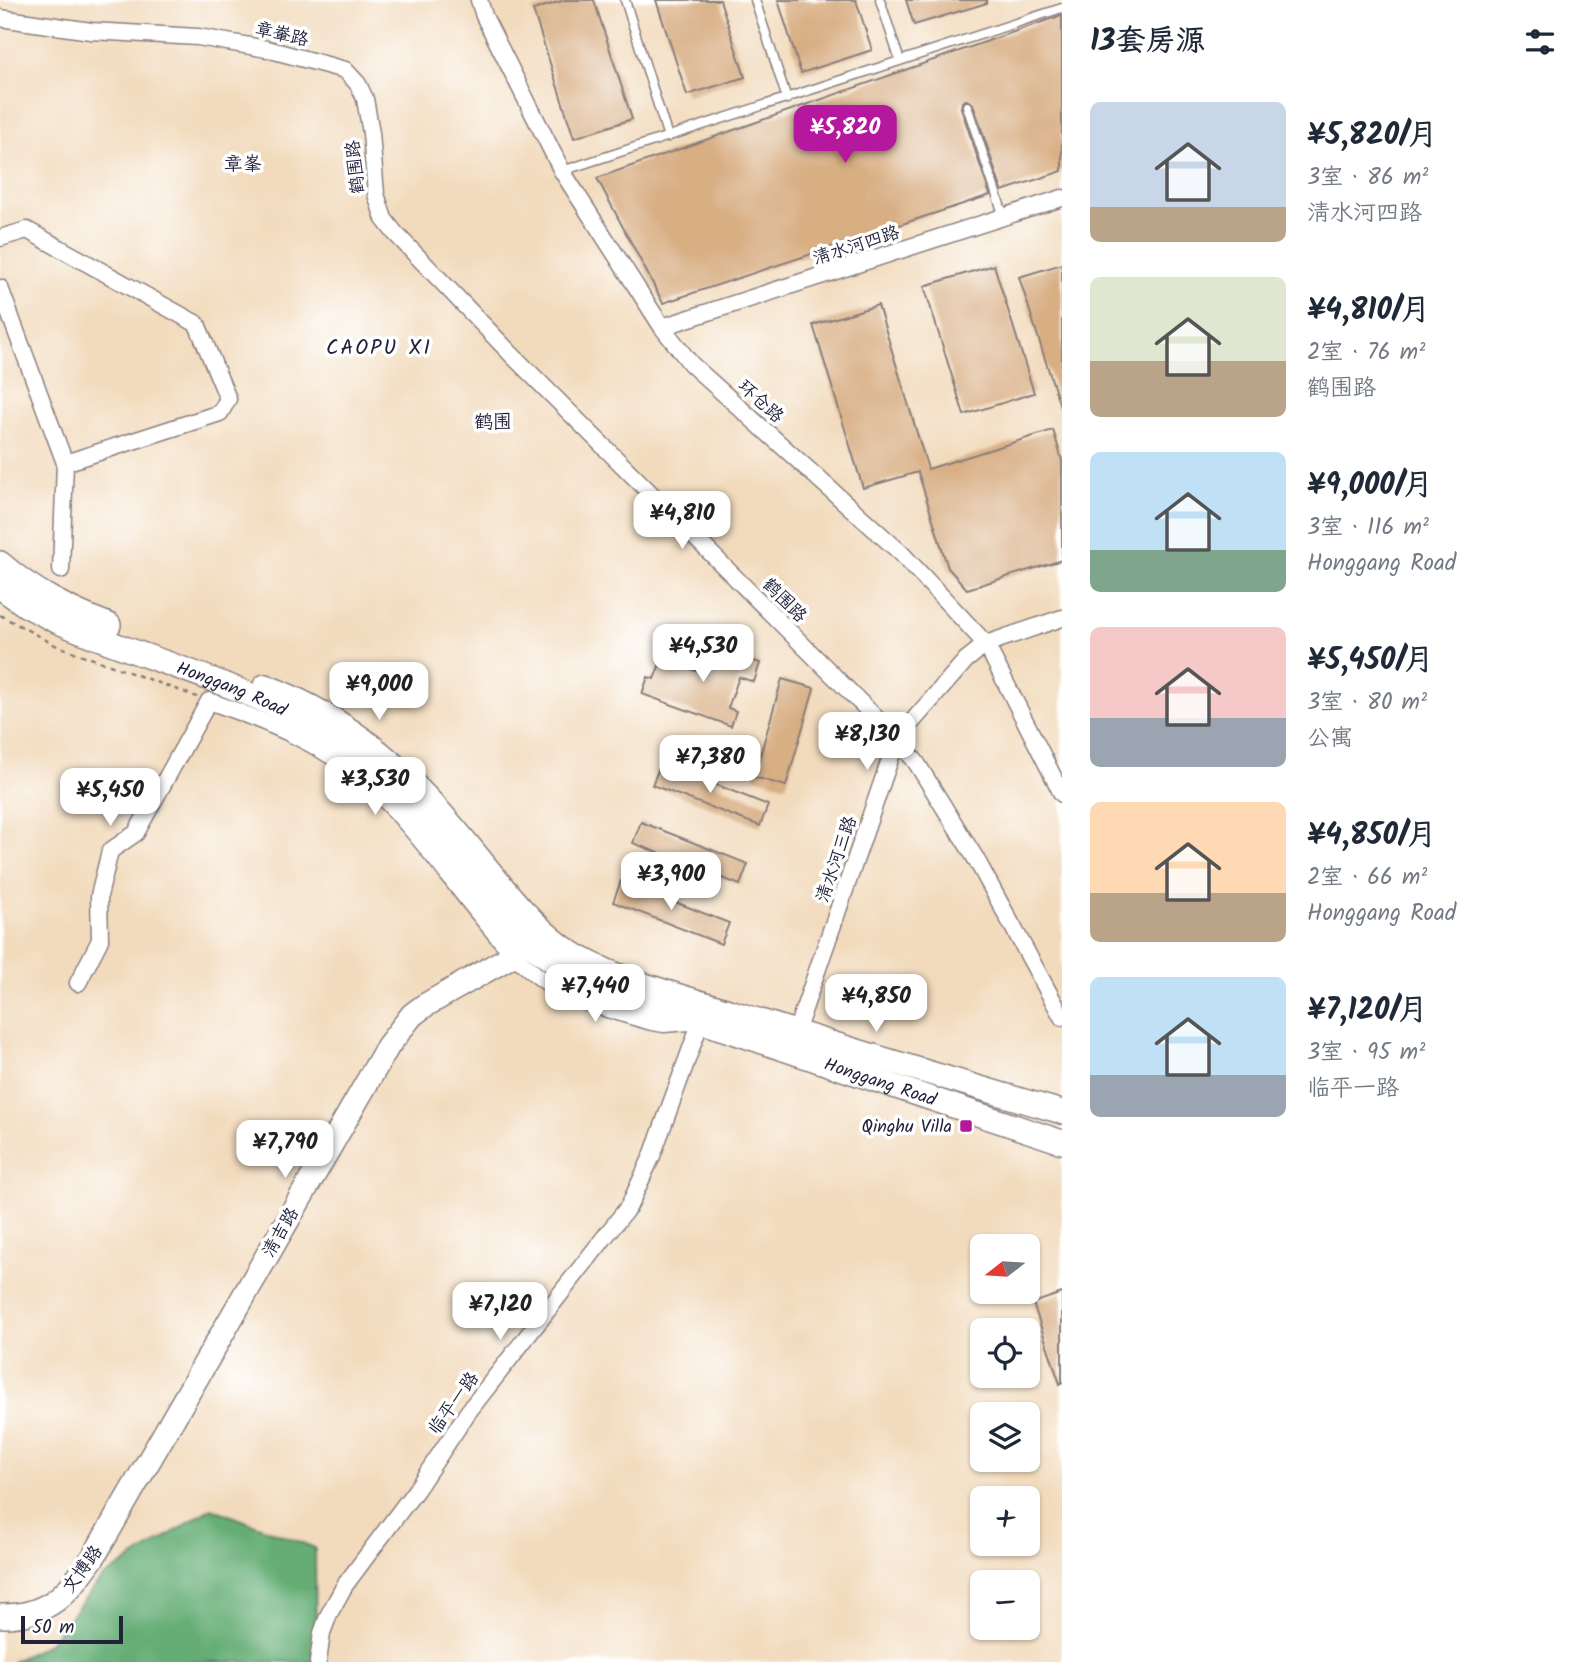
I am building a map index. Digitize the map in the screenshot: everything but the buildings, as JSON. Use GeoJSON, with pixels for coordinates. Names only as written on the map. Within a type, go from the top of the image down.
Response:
{"type":"FeatureCollection","features":[{"type":"Feature","properties":{"kind":"main road","name":"Honggang Road"},"geometry":{"type":"LineString","coordinates":[[0,563],[44,596],[72,611],[297,698],[352,730],[383,753],[419,788],[529,916],[553,939],[573,953],[617,974],[1062,1113]]}},
{"type":"Feature","properties":{"kind":"main road","name":"Honggang Road"},"geometry":{"type":"LineString","coordinates":[[0,587],[54,621],[265,701],[326,733],[374,770],[407,802],[503,919],[540,952],[566,970],[593,983],[701,1021],[1058,1141]]}},
{"type":"Feature","properties":{"kind":"main road","name":"清吉路"},"geometry":{"type":"LineString","coordinates":[[135,1484],[388,1046],[412,1015],[424,1006],[514,954]]}},
{"type":"Feature","properties":{"kind":"main road"},"geometry":{"type":"LineString","coordinates":[[1058,1141],[1048,1127],[1049,1121],[1056,1114],[1062,1113]]}},
{"type":"Feature","properties":{"kind":"main road","name":"文博路"},"geometry":{"type":"LineString","coordinates":[[0,1616],[31,1613],[60,1598],[73,1586],[94,1556],[135,1484]]}},
{"type":"Feature","properties":{"kind":"street","name":"环仓路"},"geometry":{"type":"LineString","coordinates":[[479,0],[484,16],[562,171],[662,327],[691,364],[901,553],[986,643],[1062,794]]}},
{"type":"Feature","properties":{"kind":"street","name":"章輋路"},"geometry":{"type":"LineString","coordinates":[[0,18],[91,31],[198,37],[267,50],[345,70]]}},
{"type":"Feature","properties":{"kind":"street","name":"鹤围路"},"geometry":{"type":"LineString","coordinates":[[345,70],[358,84],[365,99],[376,194],[384,219],[512,355],[897,739],[916,762],[976,859],[1062,1017]]}},
{"type":"Feature","properties":{"kind":"street","name":"清水河四路"},"geometry":{"type":"LineString","coordinates":[[662,327],[1062,198]]}},
{"type":"Feature","properties":{"kind":"street"},"geometry":{"type":"LineString","coordinates":[[0,238],[27,230],[197,324],[228,399],[220,413],[65,463]]}},
{"type":"Feature","properties":{"kind":"street"},"geometry":{"type":"LineString","coordinates":[[0,288],[65,463],[61,569]]}},
{"type":"Feature","properties":{"kind":"street","name":"清水河三路"},"geometry":{"type":"LineString","coordinates":[[796,1032],[897,739],[966,660],[986,643],[1062,618]]}},
{"type":"Feature","properties":{"kind":"street"},"geometry":{"type":"LineString","coordinates":[[78,983],[100,940],[99,896],[110,851],[136,833],[209,701],[298,736],[355,772],[410,827],[486,923],[540,978],[557,989],[593,1004],[664,1024],[701,1021]]}},
{"type":"Feature","properties":{"kind":"street","name":"临平一路"},"geometry":{"type":"LineString","coordinates":[[318,1662],[322,1633],[345,1585],[416,1490],[468,1412],[629,1206],[652,1156],[701,1021]]}},
{"type":"Feature","properties":{"kind":"lane"},"geometry":{"type":"LineString","coordinates":[[625,0],[668,137]]}},
{"type":"Feature","properties":{"kind":"lane"},"geometry":{"type":"LineString","coordinates":[[755,0],[787,99]]}},
{"type":"Feature","properties":{"kind":"lane"},"geometry":{"type":"LineString","coordinates":[[880,0],[900,61]]}},
{"type":"Feature","properties":{"kind":"lane"},"geometry":{"type":"LineString","coordinates":[[562,171],[1062,8]]}},
{"type":"Feature","properties":{"kind":"lane"},"geometry":{"type":"LineString","coordinates":[[967,106],[1004,217]]}},
{"type":"Feature","properties":{"kind":"path"},"geometry":{"type":"LineString","coordinates":[[0,615],[63,649],[209,701]]}},
{"type":"Feature","properties":{"kind":"green space"},"geometry":{"type":"Polygon","coordinates":[[[211,1508],[315,1548],[316,1662],[12,1662],[48,1644],[101,1579],[211,1508]]]}},
{"type":"Feature","properties":{"kind":"place","name":"Qinghu Villa"},"geometry":{"type":"Point","coordinates":[966,1126]}},
{"type":"Feature","properties":{"kind":"district","name":"章峯"},"geometry":{"type":"Point","coordinates":[243,163]}},
{"type":"Feature","properties":{"kind":"district","name":"CAOPU XI"},"geometry":{"type":"Point","coordinates":[379,347]}},
{"type":"Feature","properties":{"kind":"district","name":"鹤围"},"geometry":{"type":"Point","coordinates":[493,421]}}]}
